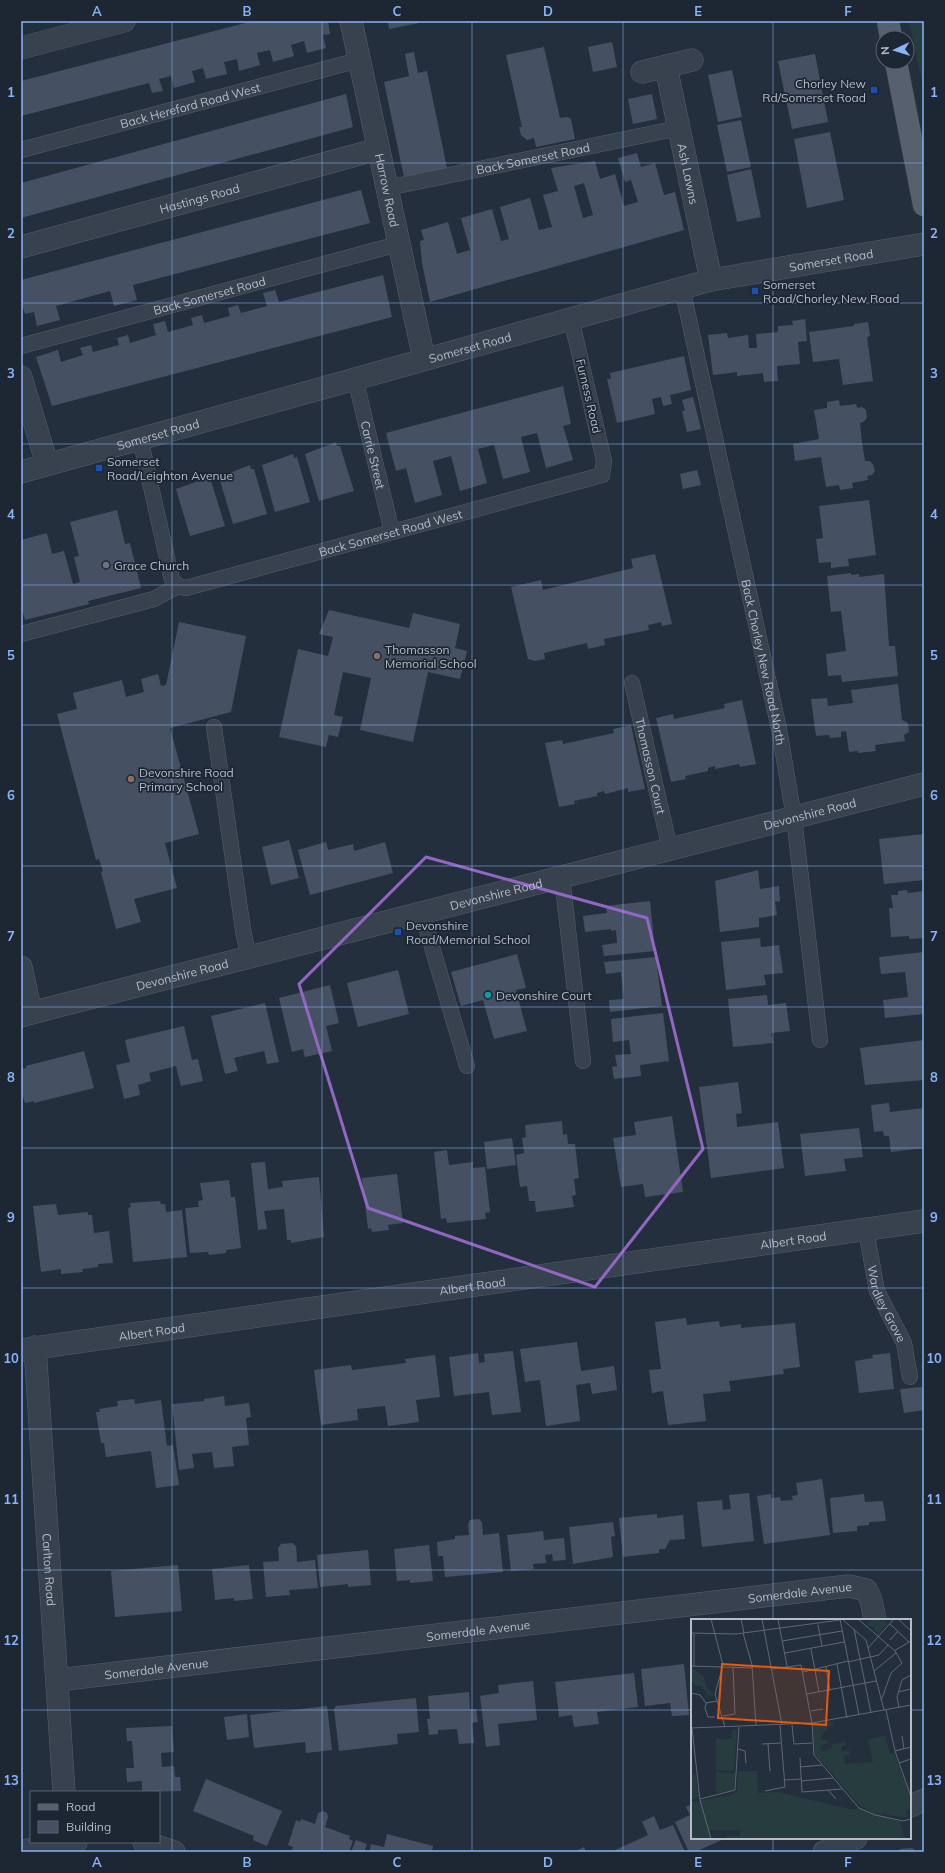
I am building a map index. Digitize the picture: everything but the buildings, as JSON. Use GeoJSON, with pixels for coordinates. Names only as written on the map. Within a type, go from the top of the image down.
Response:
{"type":"FeatureCollection","features":[{"type":"Feature","properties":{"kind":"main road"},"geometry":{"type":"LineString","coordinates":[[898,70],[924,206]]}},
{"type":"Feature","properties":{"kind":"street"},"geometry":{"type":"LineString","coordinates":[[21,48],[124,21]]}},
{"type":"Feature","properties":{"kind":"street","name":"Harrow Road"},"geometry":{"type":"LineString","coordinates":[[350,21],[424,359]]}},
{"type":"Feature","properties":{"kind":"street"},"geometry":{"type":"LineString","coordinates":[[642,72],[692,60]]}},
{"type":"Feature","properties":{"kind":"street","name":"Ash Lawns"},"geometry":{"type":"LineString","coordinates":[[666,67],[711,280]]}},
{"type":"Feature","properties":{"kind":"street","name":"Hastings Road"},"geometry":{"type":"LineString","coordinates":[[21,247],[378,149]]}},
{"type":"Feature","properties":{"kind":"street","name":"Somerset Road"},"geometry":{"type":"LineString","coordinates":[[21,472],[711,280],[924,244]]}},
{"type":"Feature","properties":{"kind":"street"},"geometry":{"type":"LineString","coordinates":[[21,377],[48,464]]}},
{"type":"Feature","properties":{"kind":"street","name":"Devonshire Road"},"geometry":{"type":"LineString","coordinates":[[26,1015],[924,784]]}},
{"type":"Feature","properties":{"kind":"street"},"geometry":{"type":"LineString","coordinates":[[21,967],[26,1015]]}},
{"type":"Feature","properties":{"kind":"street","name":"Albert Road"},"geometry":{"type":"LineString","coordinates":[[28,1348],[924,1221]]}},
{"type":"Feature","properties":{"kind":"street","name":"Carlton Road"},"geometry":{"type":"LineString","coordinates":[[28,1348],[58,1680],[64,1791]]}},
{"type":"Feature","properties":{"kind":"street","name":"Somerdale Avenue"},"geometry":{"type":"LineString","coordinates":[[58,1680],[840,1587],[854,1587],[866,1590],[871,1600],[875,1619]]}},
{"type":"Feature","properties":{"kind":"street"},"geometry":{"type":"LineString","coordinates":[[824,1852],[854,1839]]}},
{"type":"Feature","properties":{"kind":"street"},"geometry":{"type":"LineString","coordinates":[[21,1851],[62,1843]]}},
{"type":"Feature","properties":{"kind":"street"},"geometry":{"type":"LineString","coordinates":[[147,1843],[174,1852]]}},
{"type":"Feature","properties":{"kind":"lane","name":"Back Hereford Road West"},"geometry":{"type":"LineString","coordinates":[[21,150],[359,60]]}},
{"type":"Feature","properties":{"kind":"lane","name":"Back Somerset Road"},"geometry":{"type":"LineString","coordinates":[[387,188],[679,128]]}},
{"type":"Feature","properties":{"kind":"lane","name":"Back Somerset Road"},"geometry":{"type":"LineString","coordinates":[[21,346],[398,244]]}},
{"type":"Feature","properties":{"kind":"lane","name":"Back Chorley New Road North"},"geometry":{"type":"LineString","coordinates":[[682,288],[779,729],[794,818],[820,1040]]}},
{"type":"Feature","properties":{"kind":"lane","name":"Furness Road"},"geometry":{"type":"LineString","coordinates":[[571,318],[604,461],[602,475]]}},
{"type":"Feature","properties":{"kind":"lane","name":"Carrie Street"},"geometry":{"type":"LineString","coordinates":[[355,378],[392,532]]}},
{"type":"Feature","properties":{"kind":"lane"},"geometry":{"type":"LineString","coordinates":[[21,634],[154,598],[178,586],[172,580],[140,438]]}},
{"type":"Feature","properties":{"kind":"lane","name":"Back Somerset Road West"},"geometry":{"type":"LineString","coordinates":[[178,586],[186,588],[602,475]]}},
{"type":"Feature","properties":{"kind":"lane","name":"Thomasson Court"},"geometry":{"type":"LineString","coordinates":[[632,683],[670,849]]}},
{"type":"Feature","properties":{"kind":"lane"},"geometry":{"type":"LineString","coordinates":[[214,727],[243,930],[249,958]]}},
{"type":"Feature","properties":{"kind":"lane"},"geometry":{"type":"LineString","coordinates":[[562,877],[583,1061]]}},
{"type":"Feature","properties":{"kind":"lane"},"geometry":{"type":"LineString","coordinates":[[422,913],[467,1066]]}},
{"type":"Feature","properties":{"kind":"lane","name":"Wardley Grove"},"geometry":{"type":"LineString","coordinates":[[866,1230],[877,1291],[904,1343],[910,1376]]}},
{"type":"Feature","properties":{"kind":"highlighted area"},"geometry":{"type":"Polygon","coordinates":[[[426,857],[647,918],[703,1149],[595,1287],[368,1208],[299,984],[426,857]]]}},
{"type":"Feature","properties":{"kind":"green space"},"geometry":{"type":"Polygon","coordinates":[[[909,21],[924,21],[924,91],[915,49],[915,30],[911,30],[909,21]]]}},
{"type":"Feature","properties":{"kind":"place","name":"Chorley New Rd/Somerset Road"},"geometry":{"type":"Point","coordinates":[874,90]}},
{"type":"Feature","properties":{"kind":"place","name":"Somerset Road/Chorley New Road"},"geometry":{"type":"Point","coordinates":[755,291]}},
{"type":"Feature","properties":{"kind":"place","name":"Somerset Road/Leighton Avenue"},"geometry":{"type":"Point","coordinates":[99,468]}},
{"type":"Feature","properties":{"kind":"place","name":"Grace Church"},"geometry":{"type":"Point","coordinates":[106,565]}},
{"type":"Feature","properties":{"kind":"place","name":"Thomasson Memorial School"},"geometry":{"type":"Point","coordinates":[377,656]}},
{"type":"Feature","properties":{"kind":"place","name":"Devonshire Road Primary School"},"geometry":{"type":"Point","coordinates":[131,779]}},
{"type":"Feature","properties":{"kind":"place","name":"Devonshire Road/Memorial School"},"geometry":{"type":"Point","coordinates":[398,932]}},
{"type":"Feature","properties":{"kind":"place","name":"Devonshire Court"},"geometry":{"type":"Point","coordinates":[488,995]}}]}
